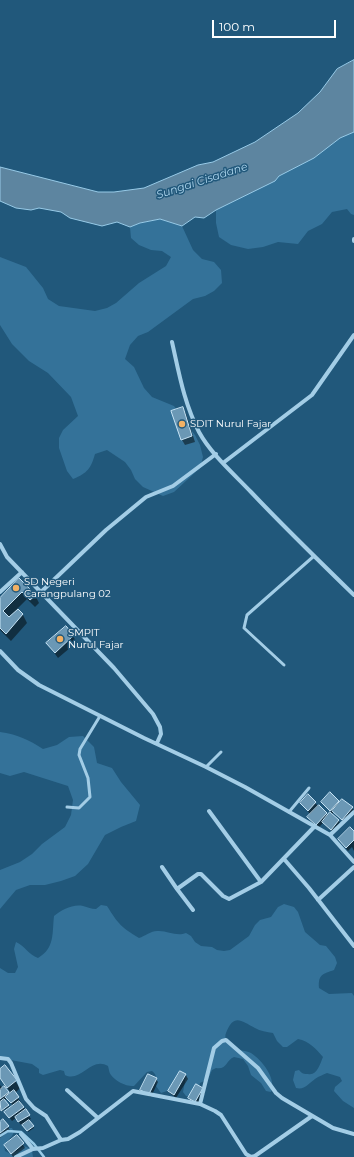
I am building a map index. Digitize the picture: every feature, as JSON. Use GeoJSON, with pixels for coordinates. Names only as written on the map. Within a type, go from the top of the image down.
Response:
{"type":"FeatureCollection","features":[{"type":"Feature","properties":{"kind":"street"},"geometry":{"type":"LineString","coordinates":[[223,463],[312,395],[354,335]]}},
{"type":"Feature","properties":{"kind":"street"},"geometry":{"type":"LineString","coordinates":[[172,342],[182,392],[200,434],[223,463],[354,595]]}},
{"type":"Feature","properties":{"kind":"street"},"geometry":{"type":"LineString","coordinates":[[41,592],[106,530],[146,497],[173,486],[216,454]]}},
{"type":"Feature","properties":{"kind":"street"},"geometry":{"type":"LineString","coordinates":[[0,544],[7,557],[108,662],[153,714],[160,727],[160,734],[157,743]]}},
{"type":"Feature","properties":{"kind":"street"},"geometry":{"type":"LineString","coordinates":[[0,592],[22,572]]}},
{"type":"Feature","properties":{"kind":"street"},"geometry":{"type":"LineString","coordinates":[[0,651],[18,670],[39,685],[206,767],[315,826],[330,835],[354,862]]}},
{"type":"Feature","properties":{"kind":"street"},"geometry":{"type":"LineString","coordinates":[[209,811],[261,882]]}},
{"type":"Feature","properties":{"kind":"street"},"geometry":{"type":"LineString","coordinates":[[330,835],[354,812]]}},
{"type":"Feature","properties":{"kind":"street"},"geometry":{"type":"LineString","coordinates":[[177,889],[198,874],[201,874],[223,896],[229,899],[261,882],[315,826]]}},
{"type":"Feature","properties":{"kind":"street"},"geometry":{"type":"LineString","coordinates":[[284,859],[354,946]]}},
{"type":"Feature","properties":{"kind":"street"},"geometry":{"type":"LineString","coordinates":[[162,866],[193,910]]}},
{"type":"Feature","properties":{"kind":"street"},"geometry":{"type":"LineString","coordinates":[[318,900],[354,867]]}},
{"type":"Feature","properties":{"kind":"street"},"geometry":{"type":"LineString","coordinates":[[200,1104],[214,1048],[222,1041],[226,1040],[258,1068],[276,1093],[282,1098],[333,1128],[354,1134]]}},
{"type":"Feature","properties":{"kind":"street"},"geometry":{"type":"LineString","coordinates":[[0,1058],[8,1059],[11,1063],[26,1099],[30,1104],[46,1116],[61,1140]]}},
{"type":"Feature","properties":{"kind":"street"},"geometry":{"type":"LineString","coordinates":[[67,1090],[98,1118]]}},
{"type":"Feature","properties":{"kind":"street"},"geometry":{"type":"LineString","coordinates":[[16,1157],[33,1148],[43,1148],[61,1140],[68,1139],[80,1132],[133,1091],[200,1104],[215,1111],[221,1116],[246,1154],[251,1157],[255,1156],[312,1116]]}},
{"type":"Feature","properties":{"kind":"street"},"geometry":{"type":"LineString","coordinates":[[21,1134],[33,1148]]}},
{"type":"Feature","properties":{"kind":"lane"},"geometry":{"type":"LineString","coordinates":[[284,665],[244,628],[247,615],[314,556]]}},
{"type":"Feature","properties":{"kind":"lane"},"geometry":{"type":"LineString","coordinates":[[67,807],[79,808],[90,797],[88,778],[79,755],[80,749],[100,716]]}},
{"type":"Feature","properties":{"kind":"lane"},"geometry":{"type":"LineString","coordinates":[[206,767],[221,752]]}},
{"type":"Feature","properties":{"kind":"lane"},"geometry":{"type":"LineString","coordinates":[[289,812],[309,788]]}},
{"type":"Feature","properties":{"kind":"shaded area"},"geometry":{"type":"Polygon","coordinates":[[[354,123],[354,215],[347,209],[332,212],[322,224],[308,231],[298,244],[278,242],[263,247],[248,249],[231,245],[219,237],[216,223],[216,210],[228,199],[354,123]]]}},
{"type":"Feature","properties":{"kind":"shaded area"},"geometry":{"type":"Polygon","coordinates":[[[160,219],[182,226],[193,250],[202,259],[214,262],[221,270],[222,283],[214,291],[205,296],[193,299],[148,332],[138,336],[130,345],[125,359],[134,367],[144,388],[152,397],[174,406],[195,435],[200,445],[203,457],[200,468],[174,492],[163,496],[143,487],[135,479],[125,462],[107,450],[95,454],[88,470],[82,475],[73,479],[67,471],[59,448],[59,438],[63,430],[78,416],[71,397],[48,373],[29,361],[12,344],[0,325],[0,257],[26,267],[43,288],[48,299],[59,306],[95,311],[107,308],[116,303],[139,283],[166,266],[171,257],[162,251],[151,250],[139,245],[131,238],[130,227],[140,223],[160,219]]]}},
{"type":"Feature","properties":{"kind":"shaded area"},"geometry":{"type":"Polygon","coordinates":[[[0,732],[23,738],[43,749],[57,745],[69,737],[83,736],[94,747],[97,763],[112,768],[121,782],[140,805],[136,821],[105,835],[88,864],[75,876],[45,885],[30,885],[16,890],[0,909],[0,870],[20,862],[65,827],[71,815],[73,800],[68,786],[24,772],[10,776],[0,773],[0,732]]]}},
{"type":"Feature","properties":{"kind":"shaded area"},"geometry":{"type":"Polygon","coordinates":[[[284,904],[294,907],[298,912],[305,932],[320,945],[326,946],[335,957],[337,963],[334,970],[320,977],[319,988],[329,994],[352,993],[354,996],[354,1108],[343,1101],[334,1091],[335,1087],[342,1081],[340,1077],[327,1073],[316,1078],[304,1087],[296,1088],[293,1080],[295,1071],[299,1070],[305,1074],[314,1073],[318,1069],[323,1057],[312,1046],[298,1039],[287,1047],[283,1047],[277,1041],[273,1033],[259,1030],[238,1020],[232,1023],[229,1027],[225,1035],[226,1040],[233,1048],[249,1052],[260,1060],[272,1081],[271,1092],[266,1091],[261,1083],[251,1075],[248,1066],[243,1059],[234,1057],[231,1058],[222,1068],[212,1070],[208,1079],[200,1083],[197,1092],[190,1097],[186,1096],[183,1092],[186,1076],[185,1077],[180,1071],[170,1090],[161,1093],[156,1086],[156,1077],[152,1071],[147,1072],[134,1086],[131,1086],[125,1085],[115,1079],[110,1074],[108,1066],[102,1064],[96,1064],[76,1076],[65,1075],[64,1071],[60,1070],[43,1075],[39,1073],[39,1069],[32,1064],[0,1058],[0,968],[8,973],[15,973],[18,967],[14,949],[16,942],[35,957],[38,958],[43,954],[47,950],[52,940],[54,916],[64,910],[75,906],[96,909],[101,905],[107,906],[121,925],[139,938],[155,931],[179,934],[186,933],[201,946],[212,947],[217,950],[224,951],[230,950],[249,936],[255,925],[260,920],[271,917],[278,907],[284,904]]]}},
{"type":"Feature","properties":{"kind":"shaded area"},"geometry":{"type":"Polygon","coordinates":[[[12,1128],[14,1132],[4,1145],[5,1151],[13,1153],[23,1147],[27,1147],[32,1151],[33,1157],[0,1157],[0,1132],[12,1128]]]}},
{"type":"Feature","properties":{"kind":"water","name":"Sungai Cisadane"},"geometry":{"type":"Polygon","coordinates":[[[354,60],[354,132],[340,138],[314,158],[279,176],[275,181],[216,210],[204,218],[195,217],[182,226],[160,219],[140,223],[130,227],[117,222],[102,226],[70,218],[61,212],[39,208],[31,210],[16,208],[0,201],[0,167],[98,192],[114,192],[144,188],[198,165],[213,162],[255,142],[298,113],[320,92],[337,69],[354,60]]]}},
{"type":"Feature","properties":{"kind":"building","name":"SDIT Nurul Fajar"},"geometry":{"type":"Polygon","coordinates":[[[183,407],[192,436],[181,440],[171,411],[183,407]]]}},
{"type":"Feature","properties":{"kind":"building"},"geometry":{"type":"Polygon","coordinates":[[[19,578],[36,595],[30,600],[22,592],[3,611],[9,617],[18,609],[23,614],[6,634],[0,628],[0,598],[19,578]]]}},
{"type":"Feature","properties":{"kind":"building","name":"SMPIT Nurul Fajar"},"geometry":{"type":"Polygon","coordinates":[[[66,626],[74,635],[55,653],[46,643],[66,626]]]}},
{"type":"Feature","properties":{"kind":"building"},"geometry":{"type":"Polygon","coordinates":[[[330,792],[339,801],[330,811],[321,802],[330,792]]]}},
{"type":"Feature","properties":{"kind":"building"},"geometry":{"type":"Polygon","coordinates":[[[308,794],[316,802],[308,811],[300,803],[308,794]]]}},
{"type":"Feature","properties":{"kind":"building"},"geometry":{"type":"Polygon","coordinates":[[[342,799],[353,807],[342,820],[332,811],[342,799]]]}},
{"type":"Feature","properties":{"kind":"building"},"geometry":{"type":"Polygon","coordinates":[[[319,805],[327,813],[316,825],[307,817],[319,805]]]}},
{"type":"Feature","properties":{"kind":"building"},"geometry":{"type":"Polygon","coordinates":[[[330,812],[339,820],[331,830],[322,822],[330,812]]]}},
{"type":"Feature","properties":{"kind":"building"},"geometry":{"type":"Polygon","coordinates":[[[350,827],[354,831],[354,840],[346,848],[338,839],[350,827]]]}},
{"type":"Feature","properties":{"kind":"building"},"geometry":{"type":"Polygon","coordinates":[[[5,1065],[17,1080],[7,1088],[0,1078],[0,1069],[5,1065]]]}},
{"type":"Feature","properties":{"kind":"building"},"geometry":{"type":"Polygon","coordinates":[[[180,1071],[186,1074],[174,1095],[168,1091],[180,1071]]]}},
{"type":"Feature","properties":{"kind":"building"},"geometry":{"type":"Polygon","coordinates":[[[148,1074],[157,1078],[149,1094],[140,1090],[148,1074]]]}},
{"type":"Feature","properties":{"kind":"building"},"geometry":{"type":"Polygon","coordinates":[[[196,1084],[203,1088],[195,1102],[188,1098],[196,1084]]]}},
{"type":"Feature","properties":{"kind":"building"},"geometry":{"type":"Polygon","coordinates":[[[4,1086],[9,1092],[0,1099],[0,1090],[4,1086]]]}},
{"type":"Feature","properties":{"kind":"building"},"geometry":{"type":"Polygon","coordinates":[[[14,1090],[19,1097],[11,1103],[5,1097],[14,1090]]]}},
{"type":"Feature","properties":{"kind":"building"},"geometry":{"type":"Polygon","coordinates":[[[4,1099],[9,1105],[1,1111],[0,1102],[4,1099]]]}},
{"type":"Feature","properties":{"kind":"building"},"geometry":{"type":"Polygon","coordinates":[[[19,1101],[24,1107],[9,1118],[4,1112],[19,1101]]]}},
{"type":"Feature","properties":{"kind":"building"},"geometry":{"type":"Polygon","coordinates":[[[26,1109],[30,1115],[18,1122],[15,1117],[26,1109]]]}},
{"type":"Feature","properties":{"kind":"building"},"geometry":{"type":"Polygon","coordinates":[[[3,1119],[9,1126],[0,1133],[0,1122],[3,1119]]]}},
{"type":"Feature","properties":{"kind":"building"},"geometry":{"type":"Polygon","coordinates":[[[29,1120],[34,1126],[27,1131],[22,1125],[29,1120]]]}},
{"type":"Feature","properties":{"kind":"building"},"geometry":{"type":"Polygon","coordinates":[[[17,1135],[24,1143],[11,1154],[4,1145],[17,1135]]]}},
{"type":"Feature","properties":{"kind":"waterway"},"geometry":{"type":"LineString","coordinates":[[0,1136],[8,1131],[21,1132],[34,1144],[44,1157]]}},
{"type":"Feature","properties":{"kind":"place","name":"SDIT Nurul Fajar"},"geometry":{"type":"Point","coordinates":[182,424]}},
{"type":"Feature","properties":{"kind":"place","name":"SD Negeri Carangpulang 02"},"geometry":{"type":"Point","coordinates":[16,588]}},
{"type":"Feature","properties":{"kind":"place","name":"SMPIT Nurul Fajar"},"geometry":{"type":"Point","coordinates":[60,639]}}]}
